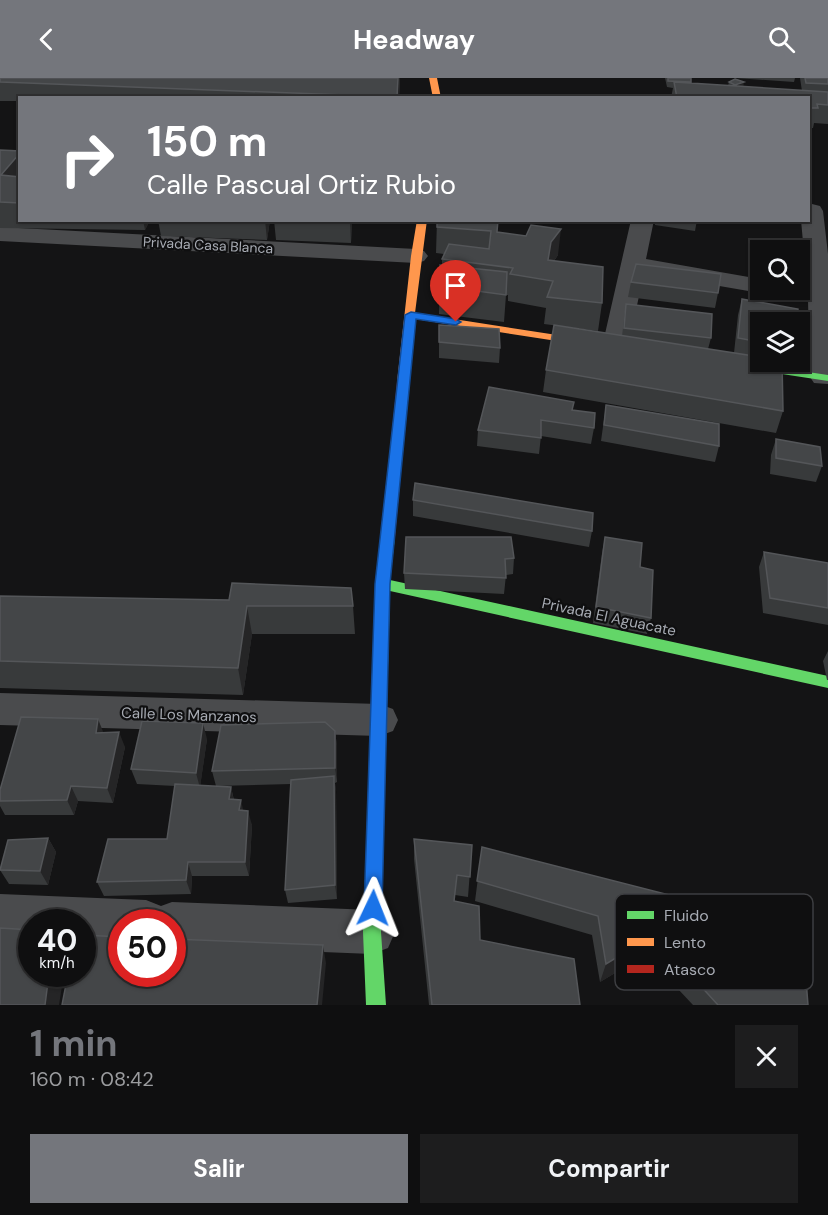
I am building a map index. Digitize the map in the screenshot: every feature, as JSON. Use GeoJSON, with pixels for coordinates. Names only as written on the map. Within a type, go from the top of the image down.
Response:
{"type":"FeatureCollection","features":[{"type":"Feature","properties":{"kind":"main road"},"geometry":{"type":"LineString","coordinates":[[434,78],[437,96]]}},
{"type":"Feature","properties":{"kind":"main road"},"geometry":{"type":"LineString","coordinates":[[376,1005],[372,932],[382,584],[416,256],[422,222]]}},
{"type":"Feature","properties":{"kind":"main road"},"geometry":{"type":"LineString","coordinates":[[411,315],[621,347]]}},
{"type":"Feature","properties":{"kind":"main road"},"geometry":{"type":"LineString","coordinates":[[720,362],[826,378]]}},
{"type":"Feature","properties":{"kind":"main road","name":"Privada El Aguacate"},"geometry":{"type":"LineString","coordinates":[[382,584],[828,682]]}},
{"type":"Feature","properties":{"kind":"street"},"geometry":{"type":"LineString","coordinates":[[816,211],[824,296],[826,378]]}},
{"type":"Feature","properties":{"kind":"street"},"geometry":{"type":"LineString","coordinates":[[621,347],[632,264],[642,222]]}},
{"type":"Feature","properties":{"kind":"street","name":"Privada Casa Blanca"},"geometry":{"type":"LineString","coordinates":[[0,234],[416,256]]}},
{"type":"Feature","properties":{"kind":"street"},"geometry":{"type":"LineString","coordinates":[[632,264],[750,284]]}},
{"type":"Feature","properties":{"kind":"street","name":"Calle Los Manzanos"},"geometry":{"type":"LineString","coordinates":[[0,709],[379,720]]}},
{"type":"Feature","properties":{"kind":"street"},"geometry":{"type":"LineString","coordinates":[[0,916],[108,920]]}},
{"type":"Feature","properties":{"kind":"street"},"geometry":{"type":"LineString","coordinates":[[186,925],[372,932]]}},
{"type":"Feature","properties":{"kind":"building"},"geometry":{"type":"Polygon","coordinates":[[[0,78],[398,78],[397,96],[0,82],[0,78]]]}},
{"type":"Feature","properties":{"kind":"building"},"geometry":{"type":"Polygon","coordinates":[[[668,78],[691,78],[691,82],[668,81],[668,78]]]}},
{"type":"Feature","properties":{"kind":"building"},"geometry":{"type":"Polygon","coordinates":[[[805,78],[828,78],[828,84],[806,83],[805,78]]]}},
{"type":"Feature","properties":{"kind":"building"},"geometry":{"type":"Polygon","coordinates":[[[735,79],[744,82],[735,85],[729,82],[735,79]]]}},
{"type":"Feature","properties":{"kind":"building"},"geometry":{"type":"Polygon","coordinates":[[[674,82],[828,92],[828,105],[817,104],[818,108],[810,108],[810,96],[677,96],[674,82]]]}},
{"type":"Feature","properties":{"kind":"building"},"geometry":{"type":"Polygon","coordinates":[[[0,150],[18,151],[18,155],[1,175],[18,177],[18,203],[0,202],[0,150]]]}},
{"type":"Feature","properties":{"kind":"building"},"geometry":{"type":"Polygon","coordinates":[[[437,222],[498,222],[497,232],[526,236],[531,225],[561,229],[551,242],[548,260],[603,267],[602,303],[547,297],[553,281],[510,274],[513,268],[442,259],[449,244],[489,249],[491,231],[437,227],[437,222]]]}},
{"type":"Feature","properties":{"kind":"building"},"geometry":{"type":"Polygon","coordinates":[[[636,264],[721,274],[718,293],[631,282],[636,264]]]}},
{"type":"Feature","properties":{"kind":"building"},"geometry":{"type":"Polygon","coordinates":[[[440,265],[507,272],[506,295],[440,286],[440,265]]]}},
{"type":"Feature","properties":{"kind":"building"},"geometry":{"type":"Polygon","coordinates":[[[742,299],[798,309],[798,312],[750,312],[750,340],[738,338],[742,299]]]}},
{"type":"Feature","properties":{"kind":"building"},"geometry":{"type":"Polygon","coordinates":[[[626,304],[712,314],[711,338],[624,328],[626,304]]]}},
{"type":"Feature","properties":{"kind":"building"},"geometry":{"type":"Polygon","coordinates":[[[439,325],[499,329],[500,348],[439,342],[439,325]]]}},
{"type":"Feature","properties":{"kind":"building"},"geometry":{"type":"Polygon","coordinates":[[[554,325],[750,355],[750,372],[782,372],[783,411],[546,370],[554,325]]]}},
{"type":"Feature","properties":{"kind":"building"},"geometry":{"type":"Polygon","coordinates":[[[489,387],[574,402],[572,410],[595,413],[594,428],[541,420],[541,438],[478,430],[489,387]]]}},
{"type":"Feature","properties":{"kind":"building"},"geometry":{"type":"Polygon","coordinates":[[[606,405],[719,424],[719,446],[604,425],[606,405]]]}},
{"type":"Feature","properties":{"kind":"building"},"geometry":{"type":"Polygon","coordinates":[[[776,439],[820,447],[822,466],[776,458],[776,439]]]}},
{"type":"Feature","properties":{"kind":"building"},"geometry":{"type":"Polygon","coordinates":[[[415,483],[593,513],[592,531],[413,500],[415,483]]]}},
{"type":"Feature","properties":{"kind":"building"},"geometry":{"type":"Polygon","coordinates":[[[406,537],[511,537],[514,558],[505,559],[506,578],[404,573],[406,537]]]}},
{"type":"Feature","properties":{"kind":"building"},"geometry":{"type":"Polygon","coordinates":[[[605,537],[642,543],[640,567],[653,570],[651,618],[596,607],[605,537]]]}},
{"type":"Feature","properties":{"kind":"building"},"geometry":{"type":"Polygon","coordinates":[[[764,552],[828,563],[828,608],[770,598],[764,552]]]}},
{"type":"Feature","properties":{"kind":"building"},"geometry":{"type":"Polygon","coordinates":[[[232,583],[351,588],[353,606],[247,606],[238,668],[0,661],[0,596],[229,600],[232,583]]]}},
{"type":"Feature","properties":{"kind":"building"},"geometry":{"type":"Polygon","coordinates":[[[21,717],[98,719],[96,733],[119,732],[107,788],[71,786],[67,800],[0,801],[0,790],[21,717]]]}},
{"type":"Feature","properties":{"kind":"building"},"geometry":{"type":"Polygon","coordinates":[[[142,721],[203,723],[196,773],[131,769],[142,721]]]}},
{"type":"Feature","properties":{"kind":"building"},"geometry":{"type":"Polygon","coordinates":[[[325,722],[335,731],[335,768],[212,771],[221,725],[325,722]]]}},
{"type":"Feature","properties":{"kind":"building"},"geometry":{"type":"Polygon","coordinates":[[[334,776],[335,885],[285,890],[291,780],[334,776]]]}},
{"type":"Feature","properties":{"kind":"building"},"geometry":{"type":"Polygon","coordinates":[[[175,784],[231,787],[229,799],[241,800],[239,810],[248,811],[245,862],[188,862],[186,880],[97,882],[108,839],[167,839],[175,784]]]}},
{"type":"Feature","properties":{"kind":"building"},"geometry":{"type":"Polygon","coordinates":[[[48,838],[40,871],[0,870],[8,840],[48,838]]]}},
{"type":"Feature","properties":{"kind":"building"},"geometry":{"type":"Polygon","coordinates":[[[414,839],[472,845],[470,877],[457,875],[454,901],[479,906],[480,940],[574,959],[580,1005],[432,1005],[414,839]]]}},
{"type":"Feature","properties":{"kind":"building"},"geometry":{"type":"Polygon","coordinates":[[[482,847],[665,894],[615,894],[615,958],[606,964],[598,916],[477,881],[482,847]]]}},
{"type":"Feature","properties":{"kind":"building"},"geometry":{"type":"Polygon","coordinates":[[[0,928],[18,929],[18,987],[47,987],[45,1005],[0,1005],[0,928]]]}},
{"type":"Feature","properties":{"kind":"building"},"geometry":{"type":"Polygon","coordinates":[[[96,936],[108,936],[108,987],[186,987],[186,940],[323,945],[317,1005],[62,1005],[65,987],[96,987],[96,936]]]}},
{"type":"Feature","properties":{"kind":"building"},"geometry":{"type":"Polygon","coordinates":[[[704,990],[807,990],[808,1005],[718,1005],[704,990]]]}},
{"type":"Feature","properties":{"kind":"traffic: fast"},"geometry":{"type":"LineString","coordinates":[[739,365],[828,378]]}},
{"type":"Feature","properties":{"kind":"traffic: fast"},"geometry":{"type":"LineString","coordinates":[[376,1005],[372,932],[383,584],[388,537]]}},
{"type":"Feature","properties":{"kind":"traffic: fast"},"geometry":{"type":"LineString","coordinates":[[383,584],[828,682]]}},
{"type":"Feature","properties":{"kind":"traffic: slow"},"geometry":{"type":"LineString","coordinates":[[433,78],[437,96]]}},
{"type":"Feature","properties":{"kind":"traffic: slow"},"geometry":{"type":"LineString","coordinates":[[403,382],[422,222]]}},
{"type":"Feature","properties":{"kind":"traffic: slow"},"geometry":{"type":"LineString","coordinates":[[411,315],[596,344]]}},
{"type":"Feature","properties":{"kind":"traffic: jam"},"geometry":{"type":"LineString","coordinates":[[388,537],[403,382]]}},
{"type":"Feature","properties":{"kind":"route"},"geometry":{"type":"LineString","coordinates":[[373,908],[382,584],[411,315],[456,322]]}}]}
